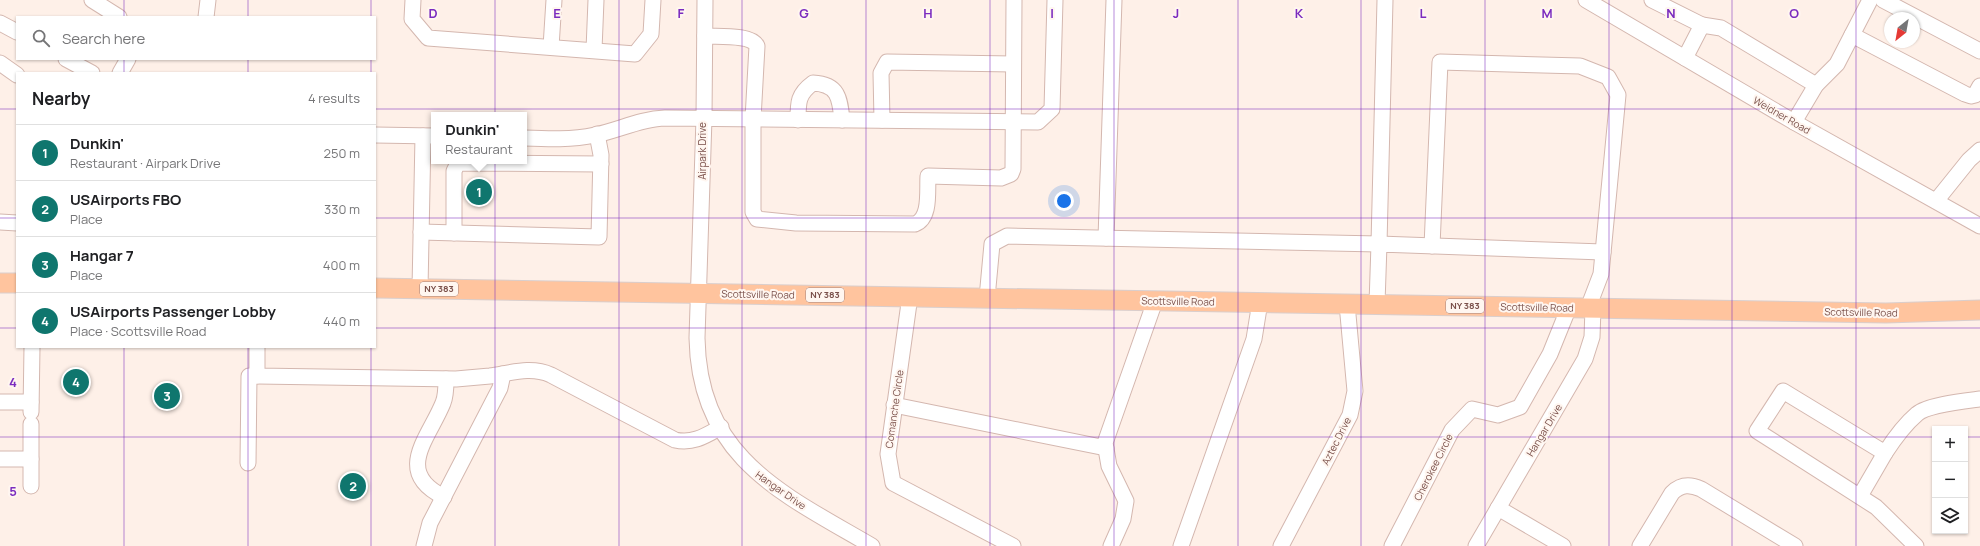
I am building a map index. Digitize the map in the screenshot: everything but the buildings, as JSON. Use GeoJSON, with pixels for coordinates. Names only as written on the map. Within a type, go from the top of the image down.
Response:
{"type":"FeatureCollection","features":[{"type":"Feature","properties":{"kind":"main road"},"geometry":{"type":"LineString","coordinates":[[0,283],[16,283]]}},
{"type":"Feature","properties":{"kind":"main road","name":"Scottsville Road"},"geometry":{"type":"LineString","coordinates":[[376,288],[1886,313],[1980,310]]}},
{"type":"Feature","properties":{"kind":"street"},"geometry":{"type":"LineString","coordinates":[[206,16],[208,0]]}},
{"type":"Feature","properties":{"kind":"street"},"geometry":{"type":"LineString","coordinates":[[413,0],[412,19],[428,38],[635,54],[651,34],[653,0]]}},
{"type":"Feature","properties":{"kind":"street"},"geometry":{"type":"LineString","coordinates":[[551,47],[554,0]]}},
{"type":"Feature","properties":{"kind":"street"},"geometry":{"type":"LineString","coordinates":[[594,50],[596,0]]}},
{"type":"Feature","properties":{"kind":"street"},"geometry":{"type":"LineString","coordinates":[[705,0],[704,118],[1013,122],[1038,122],[1052,109],[1055,0]]}},
{"type":"Feature","properties":{"kind":"street"},"geometry":{"type":"LineString","coordinates":[[705,36],[747,38],[754,42],[756,46],[753,119],[753,212],[757,219],[796,223],[915,224],[921,222],[924,217],[928,176],[1001,178],[1011,174],[1013,169],[1014,0]]}},
{"type":"Feature","properties":{"kind":"street"},"geometry":{"type":"LineString","coordinates":[[1106,238],[1114,0]]}},
{"type":"Feature","properties":{"kind":"street"},"geometry":{"type":"LineString","coordinates":[[1377,304],[1385,0]]}},
{"type":"Feature","properties":{"kind":"street"},"geometry":{"type":"LineString","coordinates":[[1652,0],[1702,25],[1721,28],[1816,85]]}},
{"type":"Feature","properties":{"kind":"street"},"geometry":{"type":"LineString","coordinates":[[1794,122],[1816,85],[1837,64],[1870,0]]}},
{"type":"Feature","properties":{"kind":"street"},"geometry":{"type":"LineString","coordinates":[[1883,0],[1980,51]]}},
{"type":"Feature","properties":{"kind":"street","name":"Weidner Road"},"geometry":{"type":"LineString","coordinates":[[1590,1],[1794,122],[1980,226]]}},
{"type":"Feature","properties":{"kind":"street"},"geometry":{"type":"LineString","coordinates":[[100,3],[118,16]]}},
{"type":"Feature","properties":{"kind":"street"},"geometry":{"type":"LineString","coordinates":[[0,23],[16,31]]}},
{"type":"Feature","properties":{"kind":"street"},"geometry":{"type":"LineString","coordinates":[[1685,58],[1702,25]]}},
{"type":"Feature","properties":{"kind":"street"},"geometry":{"type":"LineString","coordinates":[[1852,35],[1970,96],[1975,95],[1980,86]]}},
{"type":"Feature","properties":{"kind":"street"},"geometry":{"type":"LineString","coordinates":[[68,60],[90,72]]}},
{"type":"Feature","properties":{"kind":"street"},"geometry":{"type":"LineString","coordinates":[[121,72],[127,60]]}},
{"type":"Feature","properties":{"kind":"street"},"geometry":{"type":"LineString","coordinates":[[882,120],[881,73],[887,62],[1013,64]]}},
{"type":"Feature","properties":{"kind":"street","name":"Hangar Drive"},"geometry":{"type":"LineString","coordinates":[[1432,246],[1440,62],[1580,66],[1608,77],[1618,95],[1601,274],[1591,308],[1592,337],[1585,359],[1476,546]]}},
{"type":"Feature","properties":{"kind":"street"},"geometry":{"type":"LineString","coordinates":[[0,63],[16,74]]}},
{"type":"Feature","properties":{"kind":"street"},"geometry":{"type":"LineString","coordinates":[[798,120],[798,102],[804,90],[812,83],[824,84],[834,91],[840,101],[842,120]]}},
{"type":"Feature","properties":{"kind":"street","name":"Airpark Drive"},"geometry":{"type":"LineString","coordinates":[[527,138],[562,139],[597,134],[646,120],[704,118],[699,293]]}},
{"type":"Feature","properties":{"kind":"street"},"geometry":{"type":"LineString","coordinates":[[421,232],[599,237],[601,164],[597,134]]}},
{"type":"Feature","properties":{"kind":"street"},"geometry":{"type":"LineString","coordinates":[[376,135],[429,136],[421,232],[420,289]]}},
{"type":"Feature","properties":{"kind":"street"},"geometry":{"type":"LineString","coordinates":[[1936,202],[1969,160],[1980,150]]}},
{"type":"Feature","properties":{"kind":"street"},"geometry":{"type":"LineString","coordinates":[[527,163],[601,164]]}},
{"type":"Feature","properties":{"kind":"street"},"geometry":{"type":"LineString","coordinates":[[454,233],[454,171],[458,164]]}},
{"type":"Feature","properties":{"kind":"street"},"geometry":{"type":"LineString","coordinates":[[0,222],[16,223]]}},
{"type":"Feature","properties":{"kind":"street"},"geometry":{"type":"LineString","coordinates":[[987,298],[992,244],[1007,236],[1379,244],[1603,252]]}},
{"type":"Feature","properties":{"kind":"street","name":"Hangar Drive"},"geometry":{"type":"LineString","coordinates":[[699,293],[698,363],[705,391],[720,427],[734,448],[760,476],[800,504],[872,546]]}},
{"type":"Feature","properties":{"kind":"street","name":"Comanche Circle"},"geometry":{"type":"LineString","coordinates":[[910,296],[888,454],[893,483],[1013,546]]}},
{"type":"Feature","properties":{"kind":"street"},"geometry":{"type":"LineString","coordinates":[[1111,546],[1123,519],[1126,500],[1109,466],[1105,443],[1155,300]]}},
{"type":"Feature","properties":{"kind":"street"},"geometry":{"type":"LineString","coordinates":[[1181,546],[1254,339],[1260,302]]}},
{"type":"Feature","properties":{"kind":"street","name":"Aztec Drive"},"geometry":{"type":"LineString","coordinates":[[1282,546],[1350,415],[1356,391],[1348,304]]}},
{"type":"Feature","properties":{"kind":"street","name":"Cherokee Circle"},"geometry":{"type":"LineString","coordinates":[[1392,546],[1452,430],[1472,409],[1498,415],[1520,406],[1550,354],[1568,307]]}},
{"type":"Feature","properties":{"kind":"street"},"geometry":{"type":"LineString","coordinates":[[31,486],[32,348]]}},
{"type":"Feature","properties":{"kind":"street"},"geometry":{"type":"LineString","coordinates":[[257,376],[258,348]]}},
{"type":"Feature","properties":{"kind":"street"},"geometry":{"type":"LineString","coordinates":[[248,463],[249,376],[446,379],[503,374],[526,370],[545,372],[675,440],[689,442],[697,440],[720,427]]}},
{"type":"Feature","properties":{"kind":"street"},"geometry":{"type":"LineString","coordinates":[[424,546],[427,530],[500,388],[503,374]]}},
{"type":"Feature","properties":{"kind":"street"},"geometry":{"type":"LineString","coordinates":[[444,497],[428,489],[423,484],[418,471],[418,462],[420,449],[444,399],[446,379]]}},
{"type":"Feature","properties":{"kind":"street"},"geometry":{"type":"LineString","coordinates":[[1885,453],[1783,391],[1757,431],[1876,507],[1916,546]]}},
{"type":"Feature","properties":{"kind":"street"},"geometry":{"type":"LineString","coordinates":[[1860,496],[1897,434],[1918,413],[1948,403],[1980,399]]}},
{"type":"Feature","properties":{"kind":"street"},"geometry":{"type":"LineString","coordinates":[[0,402],[31,413]]}},
{"type":"Feature","properties":{"kind":"street"},"geometry":{"type":"LineString","coordinates":[[894,405],[1106,448]]}},
{"type":"Feature","properties":{"kind":"street"},"geometry":{"type":"LineString","coordinates":[[0,459],[31,459]]}},
{"type":"Feature","properties":{"kind":"street"},"geometry":{"type":"LineString","coordinates":[[1640,546],[1672,493],[1678,488],[1686,485],[1701,489],[1795,546]]}},
{"type":"Feature","properties":{"kind":"street"},"geometry":{"type":"LineString","coordinates":[[1498,508],[1562,546]]}},
{"type":"Feature","properties":{"kind":"place","name":"Dunkin'"},"geometry":{"type":"Point","coordinates":[479,192]}},
{"type":"Feature","properties":{"kind":"place","name":"USAirports Passenger Lobby"},"geometry":{"type":"Point","coordinates":[76,382]}},
{"type":"Feature","properties":{"kind":"place","name":"Hangar 7"},"geometry":{"type":"Point","coordinates":[167,396]}},
{"type":"Feature","properties":{"kind":"place","name":"USAirports FBO"},"geometry":{"type":"Point","coordinates":[353,486]}}]}
